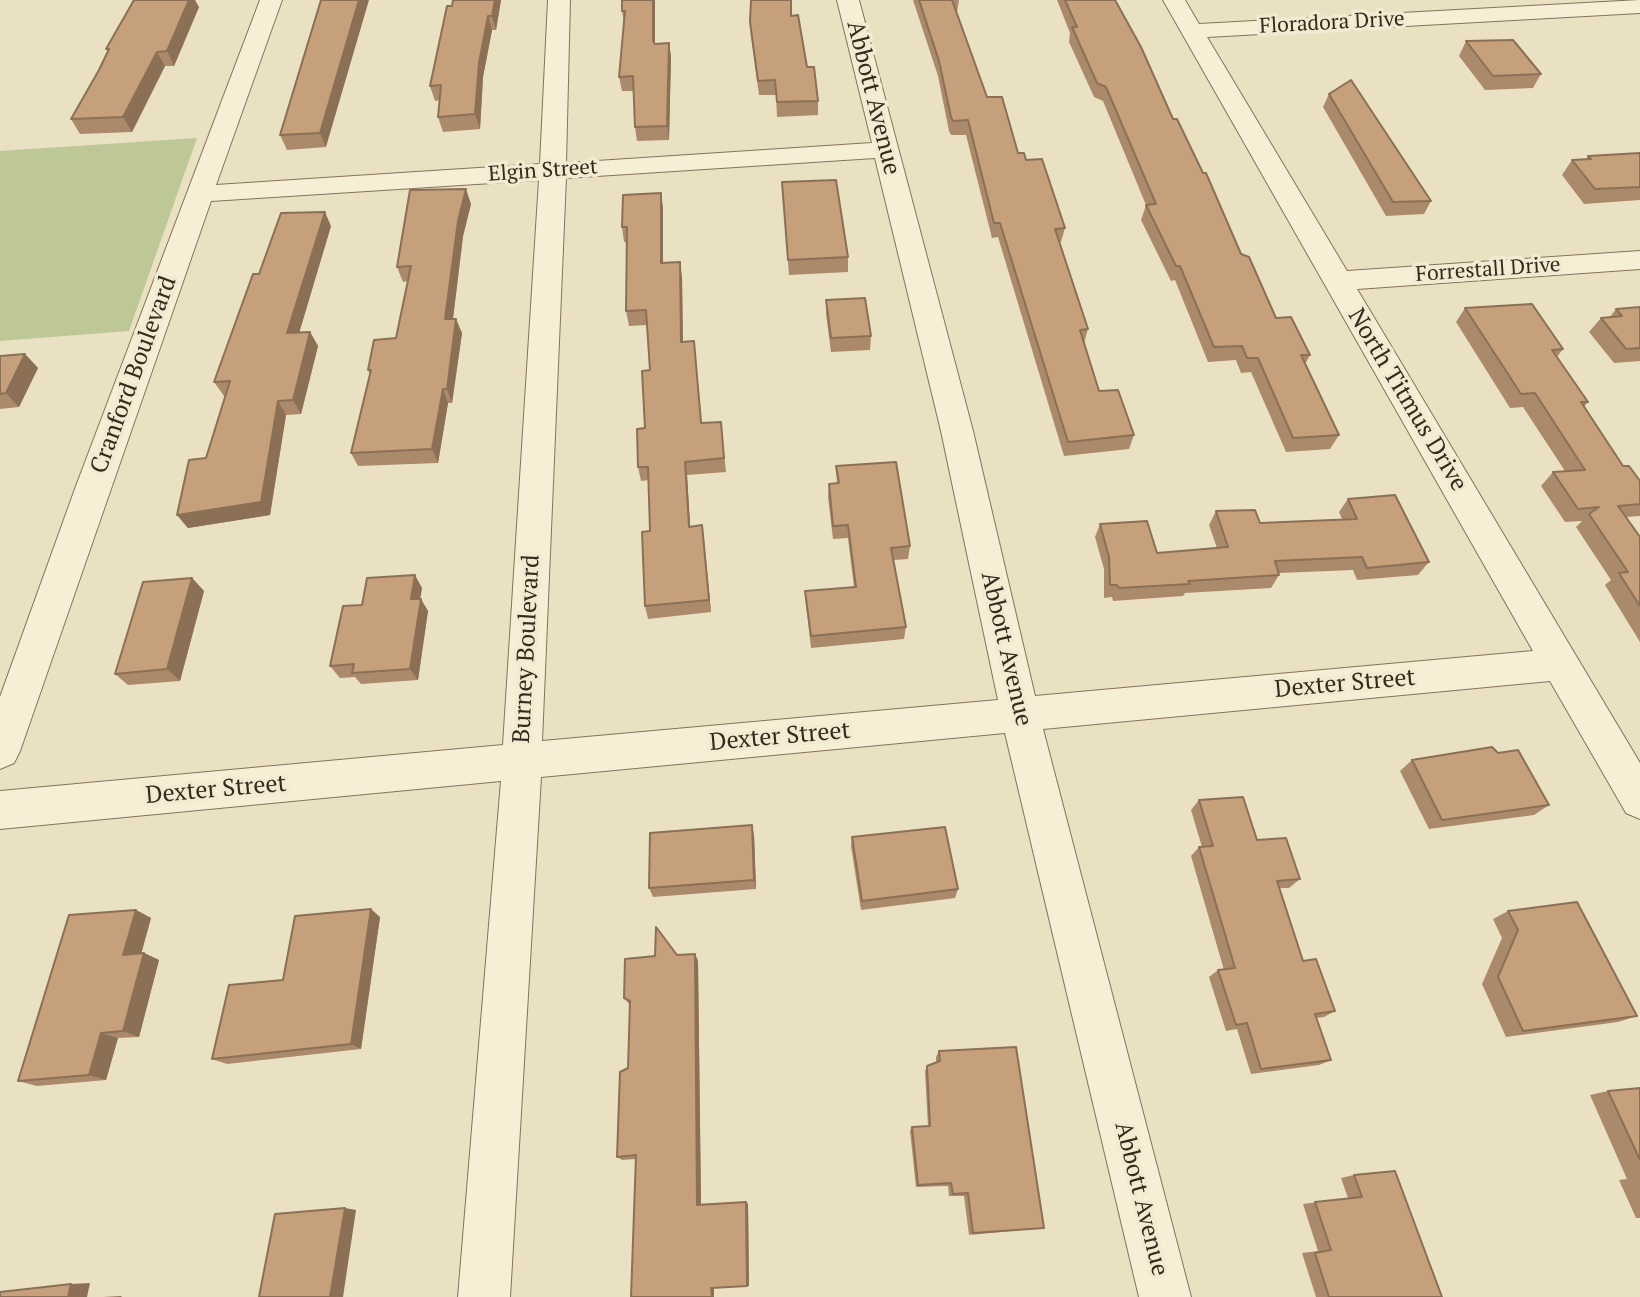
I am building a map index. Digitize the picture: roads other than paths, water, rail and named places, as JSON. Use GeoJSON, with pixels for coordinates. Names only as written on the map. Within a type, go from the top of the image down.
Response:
{"type":"FeatureCollection","features":[{"type":"Feature","properties":{"kind":"street","name":"Cranford Boulevard"},"geometry":{"type":"LineString","coordinates":[[0,751],[89,498],[271,0]]}},
{"type":"Feature","properties":{"kind":"street","name":"Burney Boulevard"},"geometry":{"type":"LineString","coordinates":[[484,1297],[522,760],[553,170],[559,0]]}},
{"type":"Feature","properties":{"kind":"street","name":"Abbott Avenue"},"geometry":{"type":"LineString","coordinates":[[848,0],[957,431],[1020,715],[1165,1297]]}},
{"type":"Feature","properties":{"kind":"street","name":"North Titmus Drive"},"geometry":{"type":"LineString","coordinates":[[1174,0],[1640,800]]}},
{"type":"Feature","properties":{"kind":"street","name":"Floradora Drive"},"geometry":{"type":"LineString","coordinates":[[1191,31],[1640,6]]}},
{"type":"Feature","properties":{"kind":"street","name":"Elgin Street"},"geometry":{"type":"LineString","coordinates":[[201,194],[884,150]]}},
{"type":"Feature","properties":{"kind":"street","name":"Forrestall Drive"},"geometry":{"type":"LineString","coordinates":[[1336,281],[1640,260]]}},
{"type":"Feature","properties":{"kind":"street","name":"Dexter Street"},"geometry":{"type":"LineString","coordinates":[[0,810],[1560,664]]}}]}
